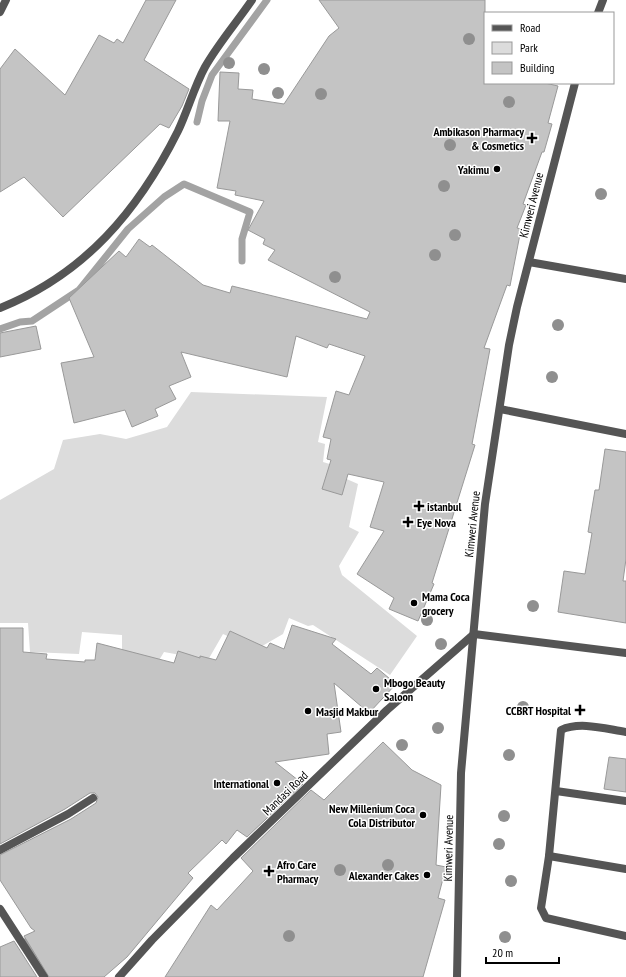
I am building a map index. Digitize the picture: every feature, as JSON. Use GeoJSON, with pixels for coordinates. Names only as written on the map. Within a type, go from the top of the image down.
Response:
{"type":"FeatureCollection","features":[{"type":"Feature","properties":{"kind":"street"},"geometry":{"type":"LineString","coordinates":[[0,12],[6,0]]}},
{"type":"Feature","properties":{"kind":"street"},"geometry":{"type":"LineString","coordinates":[[0,308],[17,301],[53,281],[91,253],[119,223],[148,186],[178,130],[205,66],[252,0]]}},
{"type":"Feature","properties":{"kind":"street"},"geometry":{"type":"LineString","coordinates":[[598,12],[603,0]]}},
{"type":"Feature","properties":{"kind":"street","name":"Kimweri Avenue"},"geometry":{"type":"LineString","coordinates":[[457,977],[461,773],[484,504],[509,345],[575,84]]}},
{"type":"Feature","properties":{"kind":"street"},"geometry":{"type":"LineString","coordinates":[[529,262],[626,279]]}},
{"type":"Feature","properties":{"kind":"street"},"geometry":{"type":"LineString","coordinates":[[500,409],[626,434]]}},
{"type":"Feature","properties":{"kind":"street"},"geometry":{"type":"LineString","coordinates":[[474,634],[626,653]]}},
{"type":"Feature","properties":{"kind":"street","name":"Mandasi Road"},"geometry":{"type":"LineString","coordinates":[[119,977],[152,940],[228,864],[387,710],[474,634]]}},
{"type":"Feature","properties":{"kind":"street"},"geometry":{"type":"LineString","coordinates":[[626,732],[570,725],[561,730],[549,856],[541,908],[546,918],[626,936]]}},
{"type":"Feature","properties":{"kind":"street"},"geometry":{"type":"LineString","coordinates":[[556,791],[626,801]]}},
{"type":"Feature","properties":{"kind":"street"},"geometry":{"type":"LineString","coordinates":[[0,850],[68,814],[93,798]]}},
{"type":"Feature","properties":{"kind":"street"},"geometry":{"type":"LineString","coordinates":[[549,856],[626,868]]}},
{"type":"Feature","properties":{"kind":"street"},"geometry":{"type":"LineString","coordinates":[[0,908],[44,977]]}},
{"type":"Feature","properties":{"kind":"green space"},"geometry":{"type":"Polygon","coordinates":[[[191,392],[327,397],[318,442],[325,444],[323,462],[333,465],[333,473],[358,484],[349,527],[359,532],[339,566],[342,575],[417,636],[390,675],[313,625],[308,626],[289,618],[283,634],[257,649],[223,634],[208,660],[164,652],[158,662],[122,653],[122,635],[82,632],[79,654],[30,652],[28,623],[0,623],[0,500],[54,469],[63,440],[100,434],[126,439],[167,427],[191,392]]]}},
{"type":"Feature","properties":{"kind":"building"},"geometry":{"type":"Polygon","coordinates":[[[146,0],[176,0],[144,60],[189,89],[182,106],[169,128],[160,124],[63,217],[24,177],[0,192],[0,69],[15,49],[65,95],[99,35],[114,43],[117,39],[123,43],[146,0]]]}},
{"type":"Feature","properties":{"kind":"building"},"geometry":{"type":"Polygon","coordinates":[[[319,0],[485,0],[484,84],[549,84],[558,86],[548,123],[552,124],[544,152],[542,152],[523,204],[526,205],[517,228],[521,229],[510,286],[507,285],[484,348],[490,349],[472,444],[475,445],[432,583],[434,584],[418,621],[389,609],[394,598],[357,574],[384,531],[370,527],[384,482],[348,474],[342,495],[322,489],[331,460],[327,459],[331,439],[323,437],[336,391],[349,395],[365,356],[329,344],[327,348],[296,336],[287,377],[181,352],[191,377],[169,386],[176,399],[155,409],[158,416],[132,427],[125,410],[74,423],[61,363],[94,357],[69,298],[119,251],[126,257],[139,239],[150,247],[152,245],[203,285],[230,293],[232,286],[367,319],[370,312],[268,260],[275,250],[263,244],[265,239],[248,230],[264,201],[235,195],[236,191],[217,188],[230,121],[218,121],[220,72],[239,73],[238,89],[253,90],[252,99],[284,104],[329,36],[339,28],[319,0]]]}},
{"type":"Feature","properties":{"kind":"building"},"geometry":{"type":"Polygon","coordinates":[[[36,326],[41,349],[0,357],[0,333],[36,326]]]}},
{"type":"Feature","properties":{"kind":"building"},"geometry":{"type":"Polygon","coordinates":[[[605,449],[626,452],[626,559],[623,581],[626,581],[626,623],[558,612],[564,571],[585,574],[592,533],[588,532],[595,490],[599,490],[605,449]]]}},
{"type":"Feature","properties":{"kind":"building"},"geometry":{"type":"Polygon","coordinates":[[[292,625],[336,639],[332,644],[371,674],[377,668],[396,684],[369,713],[334,683],[341,732],[327,734],[329,754],[275,762],[303,784],[247,837],[237,830],[226,844],[222,840],[188,873],[193,878],[127,957],[104,977],[49,977],[24,936],[35,931],[31,928],[0,880],[0,855],[71,819],[96,803],[98,797],[95,793],[90,793],[65,809],[0,844],[0,628],[23,628],[23,652],[47,654],[46,659],[85,662],[85,660],[95,660],[97,643],[174,663],[178,651],[200,658],[200,656],[216,660],[230,631],[267,648],[270,643],[284,649],[292,625]]]}},
{"type":"Feature","properties":{"kind":"building"},"geometry":{"type":"Polygon","coordinates":[[[383,742],[412,770],[441,785],[436,865],[446,867],[438,898],[445,900],[423,977],[165,977],[211,905],[217,910],[253,871],[241,858],[311,790],[324,800],[383,742]]]}},
{"type":"Feature","properties":{"kind":"building"},"geometry":{"type":"Polygon","coordinates":[[[609,757],[626,759],[626,792],[604,789],[609,757]]]}},
{"type":"Feature","properties":{"kind":"building"},"geometry":{"type":"Polygon","coordinates":[[[14,941],[37,977],[0,977],[0,947],[14,941]]]}},
{"type":"Feature","properties":{"kind":"waterway"},"geometry":{"type":"LineString","coordinates":[[197,122],[202,101],[212,75],[267,0]]}},
{"type":"Feature","properties":{"kind":"waterway"},"geometry":{"type":"LineString","coordinates":[[0,329],[20,322],[32,321],[79,290],[128,229],[164,197],[184,184],[250,212],[242,239],[242,261]]}},
{"type":"Feature","properties":{"kind":"waterway"},"geometry":{"type":"LineString","coordinates":[[25,942],[51,977]]}},
{"type":"Feature","properties":{"kind":"place","name":"Ambikason Pharmacy & Cosmetics"},"geometry":{"type":"Point","coordinates":[532,138]}},
{"type":"Feature","properties":{"kind":"place","name":"Yakimu"},"geometry":{"type":"Point","coordinates":[497,169]}},
{"type":"Feature","properties":{"kind":"place","name":"istanbul"},"geometry":{"type":"Point","coordinates":[419,506]}},
{"type":"Feature","properties":{"kind":"place","name":"Eye Nova"},"geometry":{"type":"Point","coordinates":[408,522]}},
{"type":"Feature","properties":{"kind":"place","name":"Mama Coca grocery"},"geometry":{"type":"Point","coordinates":[414,603]}},
{"type":"Feature","properties":{"kind":"place","name":"Mbogo Beauty Saloon"},"geometry":{"type":"Point","coordinates":[376,689]}},
{"type":"Feature","properties":{"kind":"place","name":"CCBRT Hospital"},"geometry":{"type":"Point","coordinates":[580,710]}},
{"type":"Feature","properties":{"kind":"place","name":"Masjid Makbur"},"geometry":{"type":"Point","coordinates":[308,711]}},
{"type":"Feature","properties":{"kind":"place","name":"International"},"geometry":{"type":"Point","coordinates":[277,783]}},
{"type":"Feature","properties":{"kind":"place","name":"New Millenium Coca Cola Distributor"},"geometry":{"type":"Point","coordinates":[423,815]}},
{"type":"Feature","properties":{"kind":"place","name":"Afro Care Pharmacy"},"geometry":{"type":"Point","coordinates":[269,871]}},
{"type":"Feature","properties":{"kind":"place","name":"Alexander Cakes"},"geometry":{"type":"Point","coordinates":[427,875]}}]}
